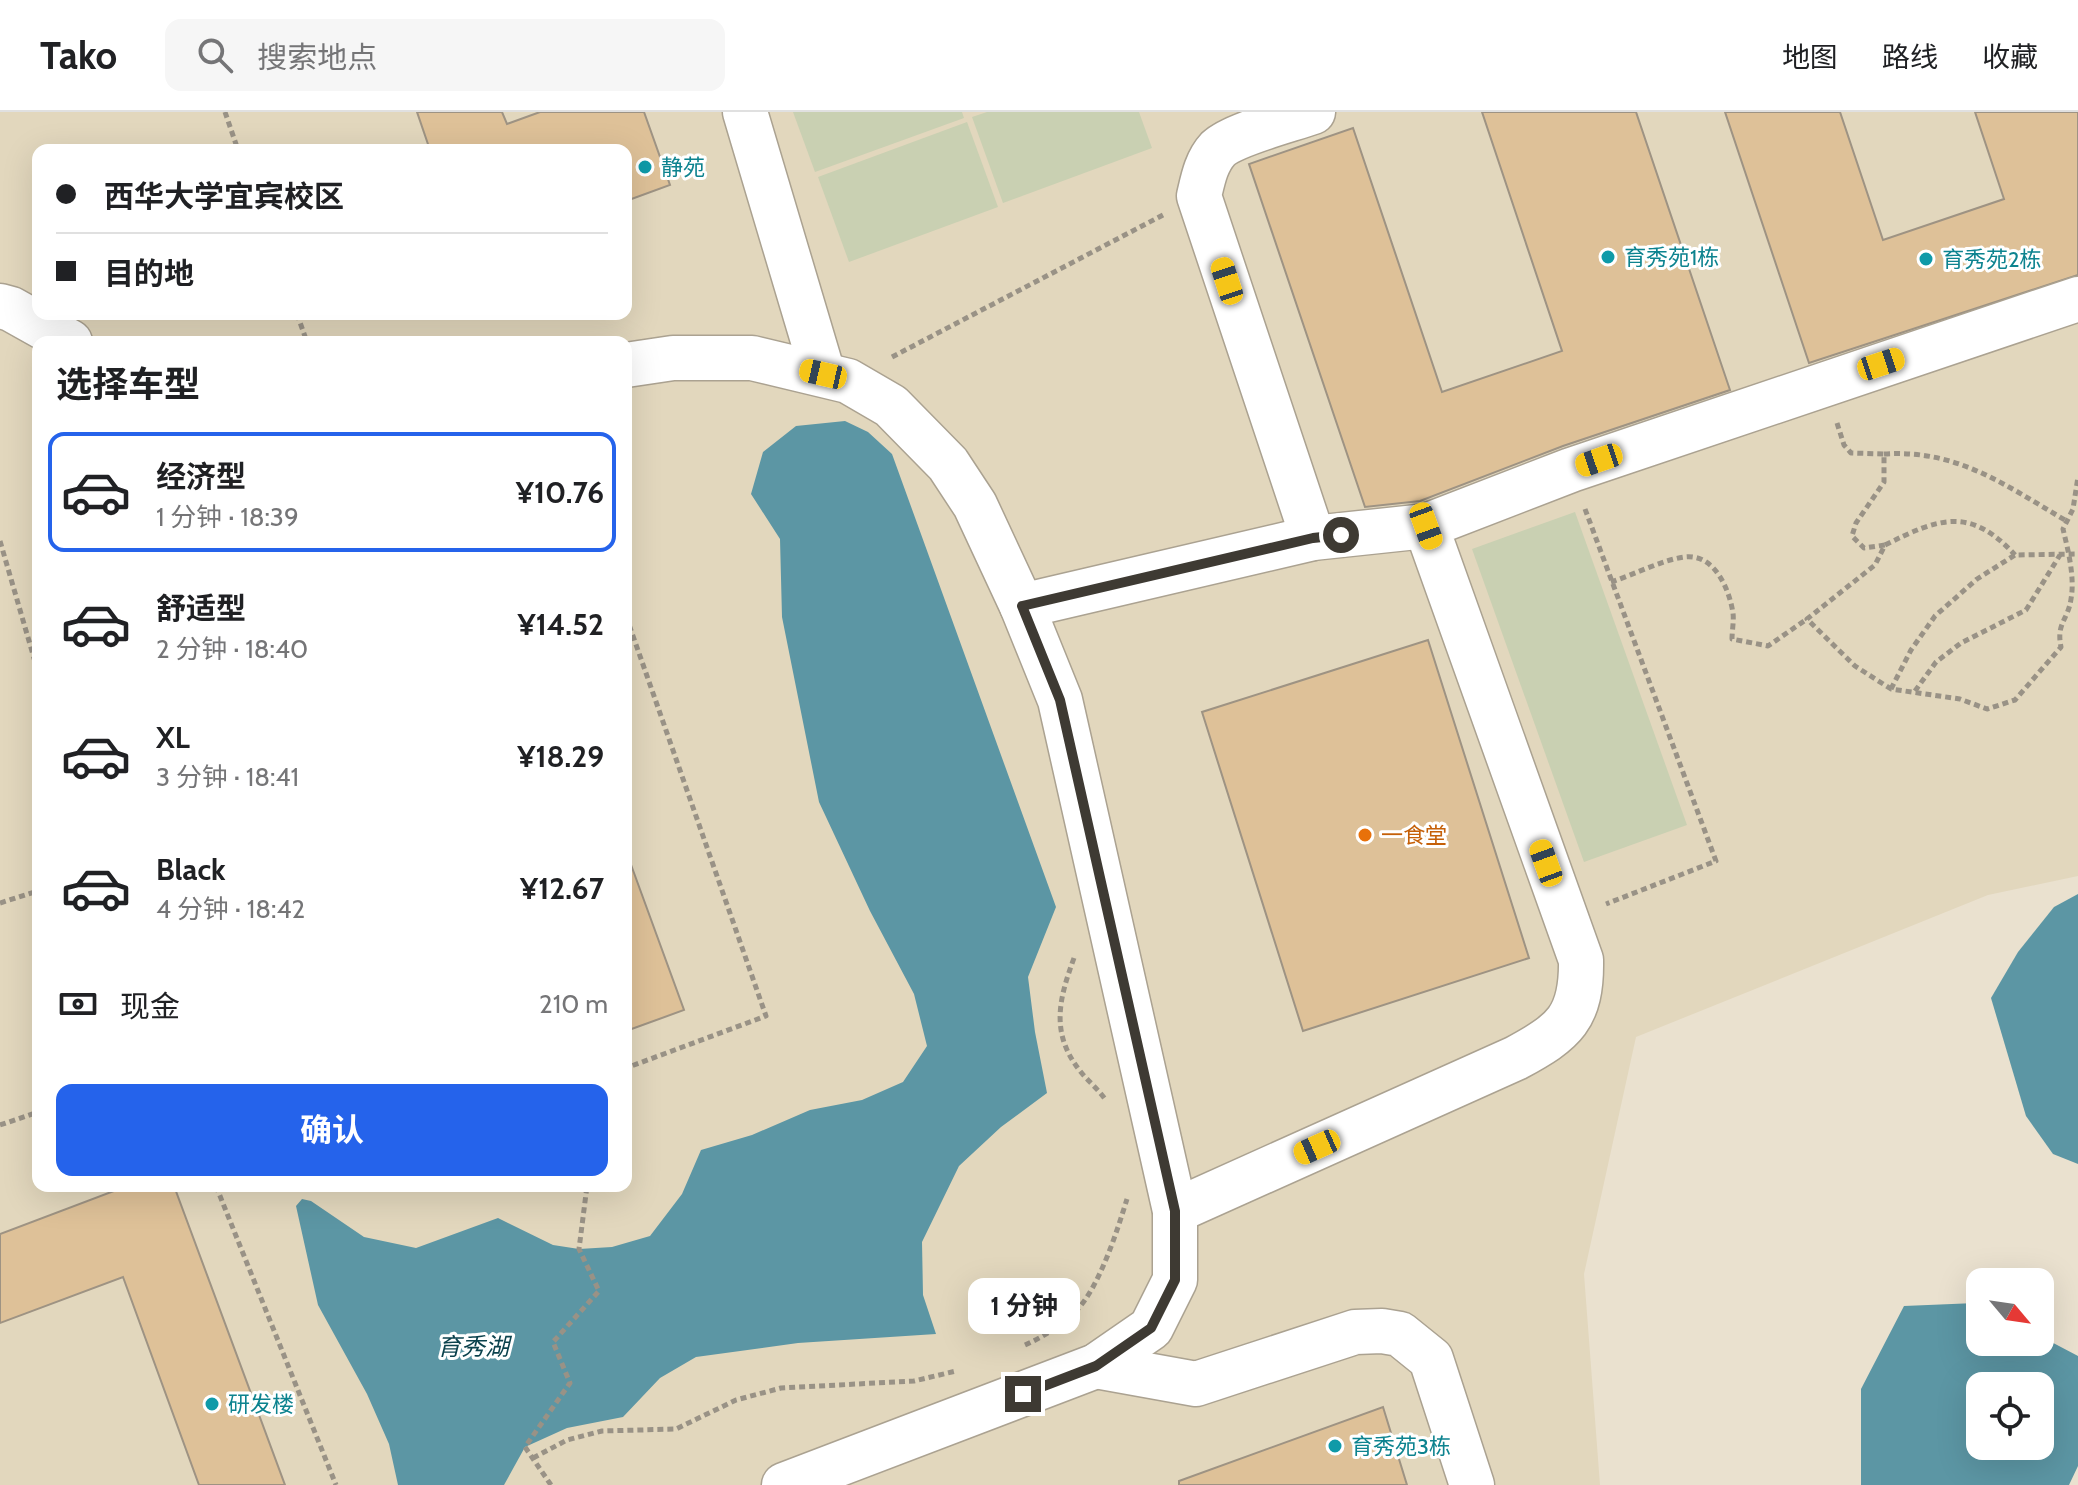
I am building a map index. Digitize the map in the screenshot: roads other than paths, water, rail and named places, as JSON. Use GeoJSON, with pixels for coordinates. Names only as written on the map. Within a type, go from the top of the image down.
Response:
{"type":"FeatureCollection","features":[{"type":"Feature","properties":{"kind":"street"},"geometry":{"type":"LineString","coordinates":[[745,112],[835,377]]}},
{"type":"Feature","properties":{"kind":"street"},"geometry":{"type":"LineString","coordinates":[[1313,112],[1219,148],[1206,167],[1199,196],[1313,538]]}},
{"type":"Feature","properties":{"kind":"street"},"geometry":{"type":"LineString","coordinates":[[1022,606],[1313,538],[1426,526],[1571,470],[2078,299]]}},
{"type":"Feature","properties":{"kind":"street"},"geometry":{"type":"LineString","coordinates":[[0,306],[59,336]]}},
{"type":"Feature","properties":{"kind":"street"},"geometry":{"type":"LineString","coordinates":[[632,364],[673,358],[752,358],[835,377],[891,406],[948,464],[975,505],[1022,606],[1060,700],[1175,1211],[1175,1280],[1151,1328],[1096,1366],[784,1485]]}},
{"type":"Feature","properties":{"kind":"street"},"geometry":{"type":"LineString","coordinates":[[1175,1211],[1516,1058],[1552,1039],[1572,1014],[1581,982],[1581,960],[1426,526]]}},
{"type":"Feature","properties":{"kind":"street"},"geometry":{"type":"LineString","coordinates":[[1096,1366],[1196,1384],[1355,1332],[1400,1334],[1431,1359],[1472,1485]]}},
{"type":"Feature","properties":{"kind":"water","name":"育秀湖"},"geometry":{"type":"Polygon","coordinates":[[[845,421],[868,432],[892,454],[1056,907],[1028,977],[1047,1093],[1001,1127],[959,1166],[922,1242],[923,1295],[936,1334],[798,1343],[696,1357],[660,1378],[623,1417],[567,1428],[525,1447],[504,1485],[398,1485],[389,1444],[367,1394],[318,1305],[296,1206],[302,1199],[311,1201],[364,1237],[416,1248],[498,1218],[553,1245],[579,1249],[612,1247],[650,1236],[682,1194],[701,1150],[752,1135],[810,1110],[862,1100],[903,1082],[927,1046],[914,994],[870,911],[819,802],[782,617],[780,539],[751,494],[763,452],[796,426],[845,421]]]}},
{"type":"Feature","properties":{"kind":"water"},"geometry":{"type":"Polygon","coordinates":[[[2078,894],[2078,1164],[2053,1154],[2026,1116],[1991,998],[2018,952],[2054,907],[2078,894]]]}},
{"type":"Feature","properties":{"kind":"water"},"geometry":{"type":"Polygon","coordinates":[[[1966,1303],[1966,1356],[2054,1356],[2054,1343],[2078,1356],[2078,1466],[2069,1485],[1861,1485],[1861,1389],[1904,1306],[1966,1303]]]}},
{"type":"Feature","properties":{"kind":"place","name":"静苑"},"geometry":{"type":"Point","coordinates":[645,167]}},
{"type":"Feature","properties":{"kind":"place","name":"育秀苑1栋"},"geometry":{"type":"Point","coordinates":[1608,257]}},
{"type":"Feature","properties":{"kind":"place","name":"育秀苑2栋"},"geometry":{"type":"Point","coordinates":[1926,259]}},
{"type":"Feature","properties":{"kind":"place","name":"一食堂"},"geometry":{"type":"Point","coordinates":[1365,835]}},
{"type":"Feature","properties":{"kind":"place","name":"研发楼"},"geometry":{"type":"Point","coordinates":[212,1404]}},
{"type":"Feature","properties":{"kind":"place","name":"育秀苑3栋"},"geometry":{"type":"Point","coordinates":[1335,1446]}}]}
